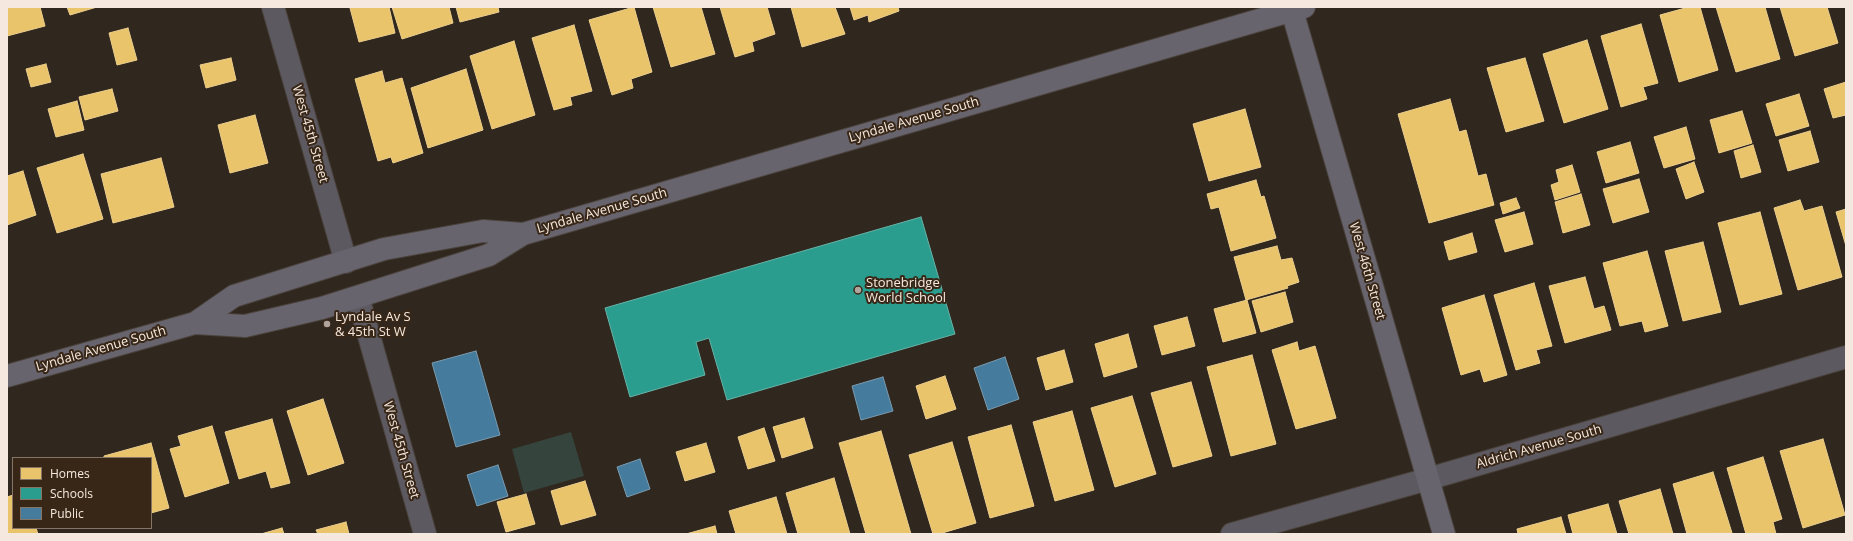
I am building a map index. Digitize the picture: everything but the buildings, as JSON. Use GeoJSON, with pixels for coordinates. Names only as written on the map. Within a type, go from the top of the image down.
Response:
{"type":"FeatureCollection","features":[{"type":"Feature","properties":{"kind":"main road","name":"Lyndale Avenue South"},"geometry":{"type":"LineString","coordinates":[[195,323],[245,326],[322,308],[395,287],[489,255],[523,234],[1296,8]]}},
{"type":"Feature","properties":{"kind":"main road","name":"West 46th Street"},"geometry":{"type":"LineString","coordinates":[[1296,8],[1444,534]]}},
{"type":"Feature","properties":{"kind":"main road","name":"Lyndale Avenue South"},"geometry":{"type":"LineString","coordinates":[[7,376],[195,323],[234,296],[384,249],[483,231],[523,234]]}},
{"type":"Feature","properties":{"kind":"street","name":"West 45th Street"},"geometry":{"type":"LineString","coordinates":[[273,7],[346,262]]}},
{"type":"Feature","properties":{"kind":"street","name":"West 45th Street"},"geometry":{"type":"LineString","coordinates":[[358,297],[425,534]]}},
{"type":"Feature","properties":{"kind":"street","name":"Aldrich Avenue South"},"geometry":{"type":"LineString","coordinates":[[1232,534],[1428,479],[1846,357]]}},
{"type":"Feature","properties":{"kind":"green space"},"geometry":{"type":"Polygon","coordinates":[[[571,432],[584,476],[524,493],[512,449],[571,432]]]}},
{"type":"Feature","properties":{"kind":"place","name":"Stonebridge World School"},"geometry":{"type":"Point","coordinates":[858,290]}},
{"type":"Feature","properties":{"kind":"place","name":"Lyndale Av S & 45th St W"},"geometry":{"type":"Point","coordinates":[327,324]}}]}
